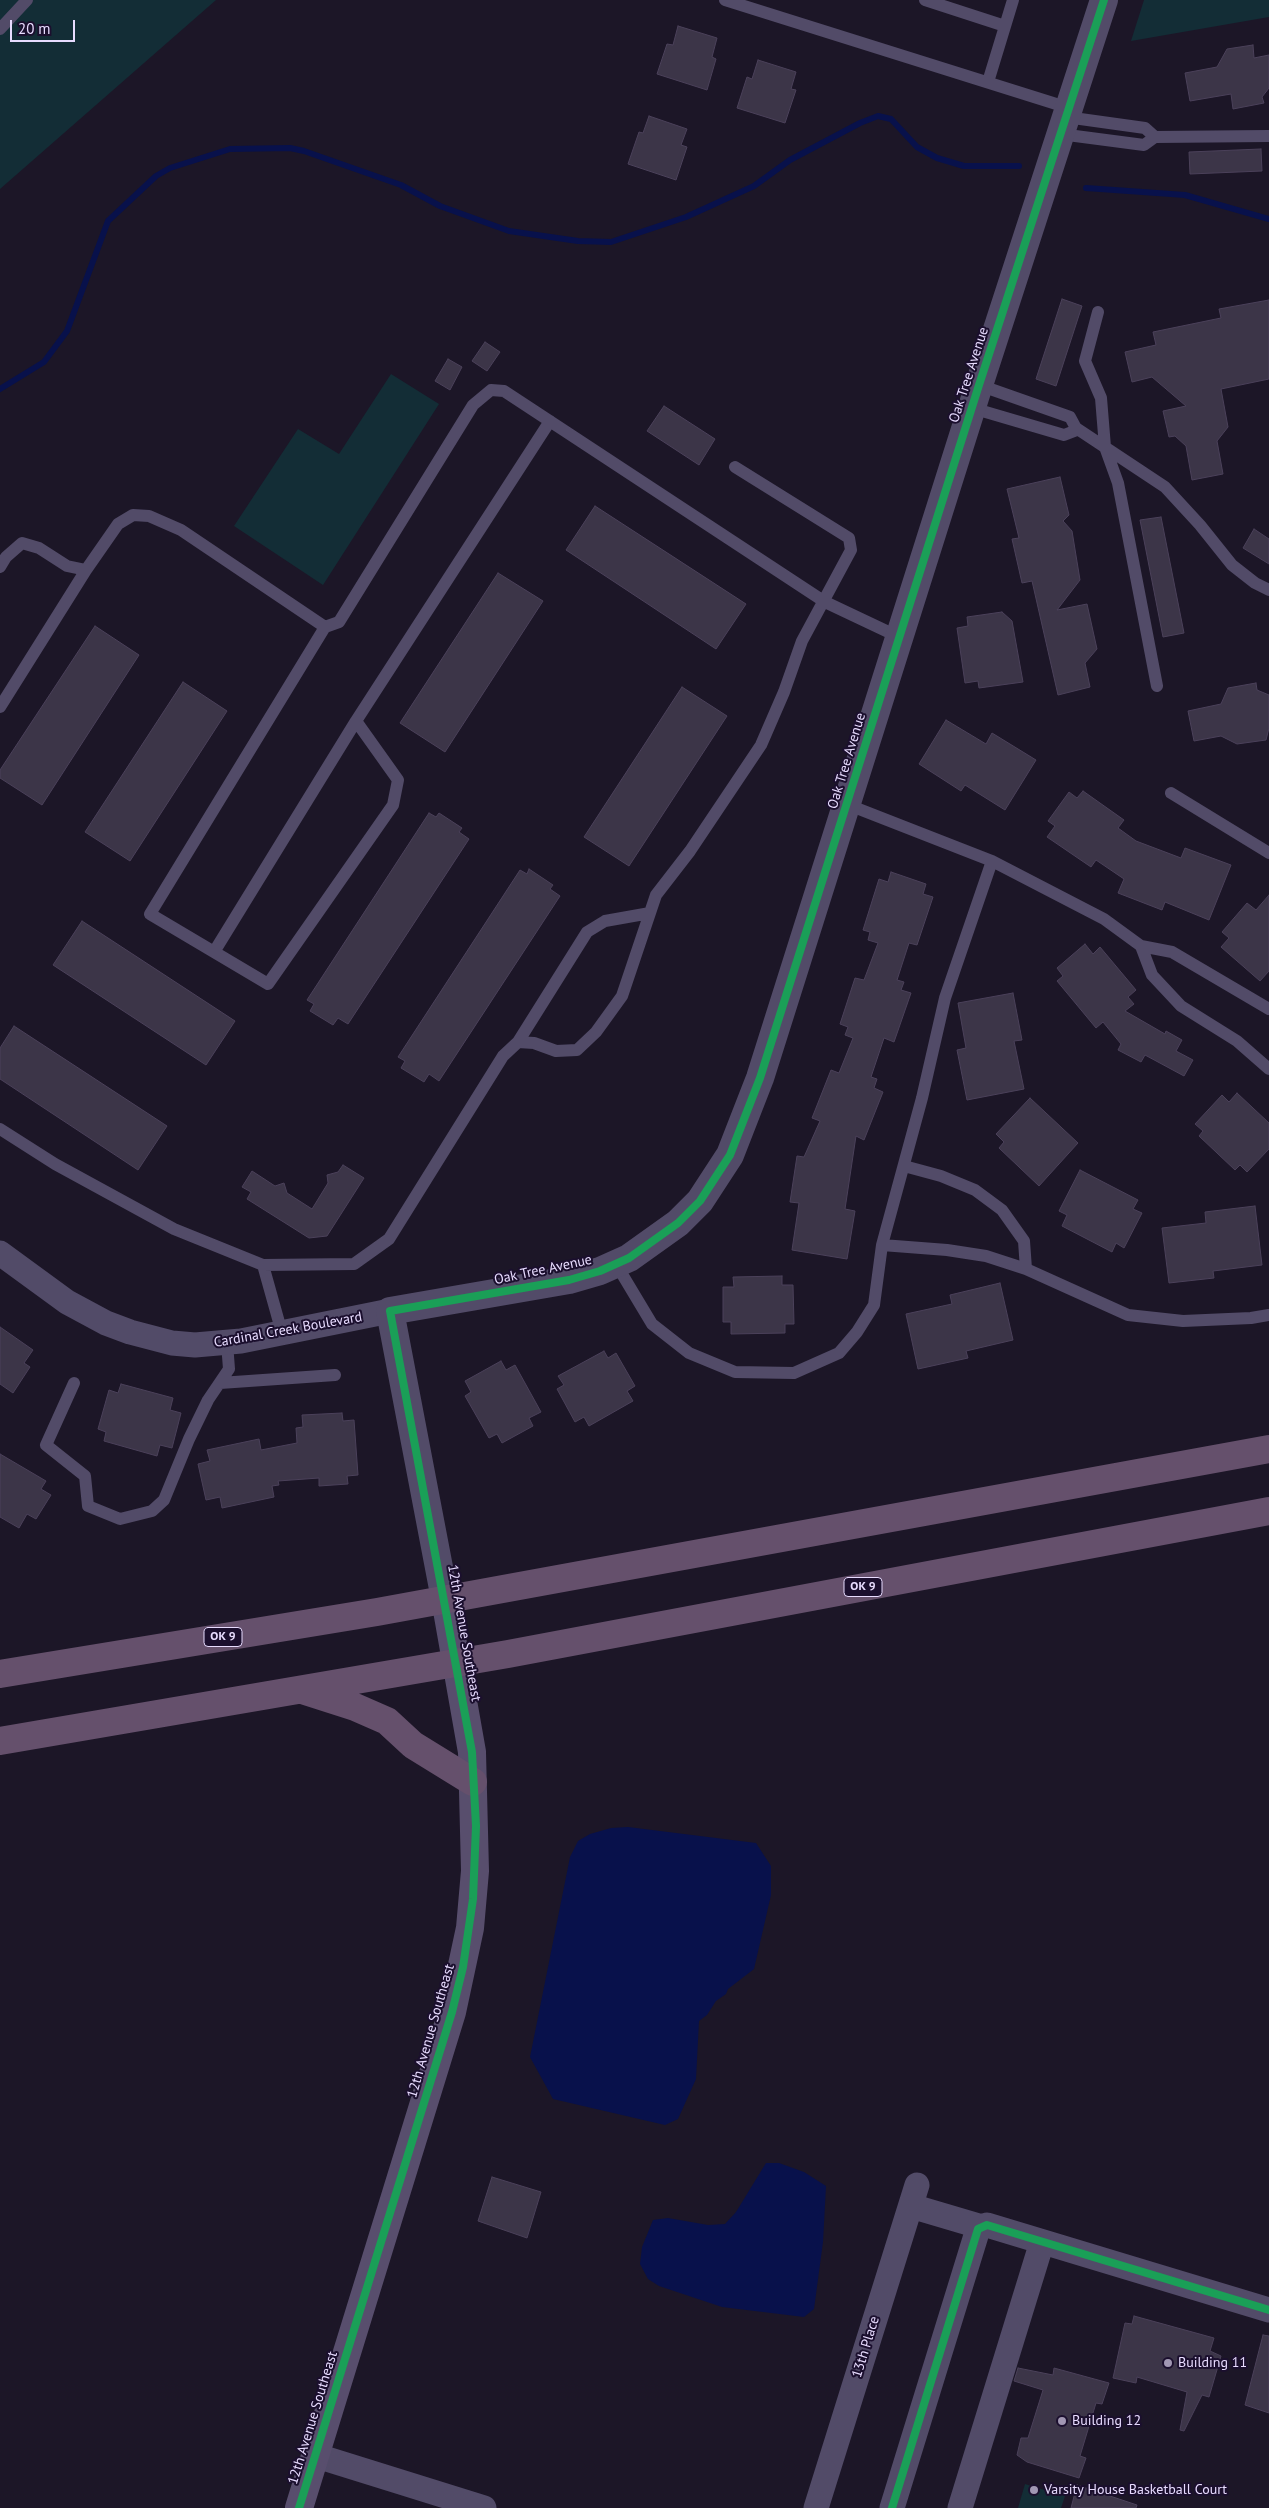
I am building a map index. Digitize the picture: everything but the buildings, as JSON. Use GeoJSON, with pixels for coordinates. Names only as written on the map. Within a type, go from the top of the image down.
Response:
{"type":"FeatureCollection","features":[{"type":"Feature","properties":{"kind":"highway","name":"OK 9"},"geometry":{"type":"LineString","coordinates":[[0,1674],[445,1598],[1269,1449]]}},
{"type":"Feature","properties":{"kind":"highway","name":"OK 9"},"geometry":{"type":"LineString","coordinates":[[0,1741],[456,1662],[1269,1511]]}},
{"type":"Feature","properties":{"kind":"highway"},"geometry":{"type":"LineString","coordinates":[[299,1689],[355,1707],[387,1721],[412,1745],[473,1782]]}},
{"type":"Feature","properties":{"kind":"main road","name":"12th Avenue Southeast"},"geometry":{"type":"LineString","coordinates":[[298,2508],[452,2012],[463,1967],[473,1899],[476,1826],[472,1752],[445,1598]]}},
{"type":"Feature","properties":{"kind":"street","name":"Oak Tree Avenue"},"geometry":{"type":"LineString","coordinates":[[390,1311],[569,1280],[616,1264],[629,1258],[678,1223],[700,1201],[730,1155],[760,1078],[975,397],[1104,0]]}},
{"type":"Feature","properties":{"kind":"street","name":"Cardinal Creek Boulevard"},"geometry":{"type":"LineString","coordinates":[[0,1253],[67,1302],[130,1332],[172,1343],[195,1345],[227,1342],[390,1311]]}},
{"type":"Feature","properties":{"kind":"street","name":"12th Avenue Southeast"},"geometry":{"type":"LineString","coordinates":[[390,1311],[445,1598]]}},
{"type":"Feature","properties":{"kind":"street","name":"13th Place"},"geometry":{"type":"LineString","coordinates":[[816,2508],[914,2196],[982,2227]]}},
{"type":"Feature","properties":{"kind":"street"},"geometry":{"type":"LineString","coordinates":[[892,2508],[978,2229],[987,2225],[1269,2310]]}},
{"type":"Feature","properties":{"kind":"street"},"geometry":{"type":"LineString","coordinates":[[960,2508],[1042,2242]]}},
{"type":"Feature","properties":{"kind":"street"},"geometry":{"type":"LineString","coordinates":[[314,2454],[484,2508]]}},
{"type":"Feature","properties":{"kind":"lane"},"geometry":{"type":"LineString","coordinates":[[0,29],[27,0]]}},
{"type":"Feature","properties":{"kind":"lane"},"geometry":{"type":"LineString","coordinates":[[725,0],[988,82],[1065,119],[1144,145],[1155,137],[1269,136]]}},
{"type":"Feature","properties":{"kind":"lane"},"geometry":{"type":"LineString","coordinates":[[925,0],[1005,26]]}},
{"type":"Feature","properties":{"kind":"lane"},"geometry":{"type":"LineString","coordinates":[[988,82],[1013,0]]}},
{"type":"Feature","properties":{"kind":"lane"},"geometry":{"type":"LineString","coordinates":[[1065,119],[1146,128],[1155,137]]}},
{"type":"Feature","properties":{"kind":"lane"},"geometry":{"type":"LineString","coordinates":[[1098,312],[1085,360],[1101,398],[1105,446],[1118,483],[1157,686]]}},
{"type":"Feature","properties":{"kind":"lane"},"geometry":{"type":"LineString","coordinates":[[356,721],[398,780],[393,805],[268,984],[150,914],[325,627],[339,622],[472,405],[491,390],[504,391],[825,602],[899,637]]}},
{"type":"Feature","properties":{"kind":"lane"},"geometry":{"type":"LineString","coordinates":[[975,397],[1064,435],[1077,430],[1076,428]]}},
{"type":"Feature","properties":{"kind":"lane"},"geometry":{"type":"LineString","coordinates":[[975,397],[1070,418],[1076,428],[1165,487],[1200,525],[1232,565],[1255,583],[1269,590]]}},
{"type":"Feature","properties":{"kind":"lane"},"geometry":{"type":"LineString","coordinates":[[214,952],[356,721],[550,421]]}},
{"type":"Feature","properties":{"kind":"lane"},"geometry":{"type":"LineString","coordinates":[[518,1042],[534,1043],[556,1051],[577,1050],[596,1032],[622,996],[656,895],[690,851],[761,745],[784,692],[802,641],[825,602],[851,550],[849,538],[735,466]]}},
{"type":"Feature","properties":{"kind":"lane"},"geometry":{"type":"LineString","coordinates":[[0,706],[86,570],[118,524],[133,515],[149,516],[181,530],[325,627]]}},
{"type":"Feature","properties":{"kind":"lane"},"geometry":{"type":"LineString","coordinates":[[0,567],[6,557],[22,543],[39,548],[67,566],[86,570]]}},
{"type":"Feature","properties":{"kind":"lane"},"geometry":{"type":"LineString","coordinates":[[1171,793],[1269,853]]}},
{"type":"Feature","properties":{"kind":"lane"},"geometry":{"type":"LineString","coordinates":[[846,804],[992,860],[1104,919],[1141,946],[1172,952],[1269,1009]]}},
{"type":"Feature","properties":{"kind":"lane"},"geometry":{"type":"LineString","coordinates":[[616,1264],[652,1324],[689,1353],[735,1372],[794,1373],[839,1353],[857,1332],[874,1304],[882,1245],[904,1166],[945,998],[992,860]]}},
{"type":"Feature","properties":{"kind":"lane"},"geometry":{"type":"LineString","coordinates":[[0,1130],[55,1164],[174,1229],[263,1265],[354,1264],[389,1239],[503,1056],[518,1042],[587,932],[604,921],[650,913]]}},
{"type":"Feature","properties":{"kind":"lane"},"geometry":{"type":"LineString","coordinates":[[1141,946],[1152,974],[1181,1006],[1236,1041],[1269,1069]]}},
{"type":"Feature","properties":{"kind":"lane"},"geometry":{"type":"LineString","coordinates":[[904,1166],[941,1176],[975,1190],[1002,1210],[1024,1241],[1026,1270]]}},
{"type":"Feature","properties":{"kind":"lane"},"geometry":{"type":"LineString","coordinates":[[882,1245],[947,1250],[986,1256],[1026,1270],[1128,1315],[1183,1322],[1251,1318],[1269,1315]]}},
{"type":"Feature","properties":{"kind":"lane"},"geometry":{"type":"LineString","coordinates":[[263,1265],[282,1333]]}},
{"type":"Feature","properties":{"kind":"lane"},"geometry":{"type":"LineString","coordinates":[[74,1383],[46,1445],[85,1476],[88,1506],[120,1519],[152,1511],[164,1500],[189,1439],[220,1382],[230,1369],[227,1342]]}},
{"type":"Feature","properties":{"kind":"lane"},"geometry":{"type":"LineString","coordinates":[[220,1382],[335,1375]]}},
{"type":"Feature","properties":{"kind":"shaded area"},"geometry":{"type":"Polygon","coordinates":[[[0,0],[216,0],[0,189],[0,0]]]}},
{"type":"Feature","properties":{"kind":"shaded area"},"geometry":{"type":"Polygon","coordinates":[[[1144,0],[1269,0],[1269,17],[1131,41],[1144,0]]]}},
{"type":"Feature","properties":{"kind":"shaded area"},"geometry":{"type":"Polygon","coordinates":[[[391,374],[439,404],[323,585],[234,526],[298,429],[339,454],[391,374]]]}},
{"type":"Feature","properties":{"kind":"shaded area"},"geometry":{"type":"Polygon","coordinates":[[[628,1827],[756,1843],[771,1866],[771,1895],[754,1969],[728,1989],[726,1994],[716,2001],[707,2015],[699,2021],[696,2079],[678,2119],[665,2125],[553,2099],[530,2057],[570,1857],[578,1841],[590,1834],[611,1828],[628,1827]]]}},
{"type":"Feature","properties":{"kind":"shaded area"},"geometry":{"type":"Polygon","coordinates":[[[766,2163],[779,2163],[804,2172],[826,2186],[823,2242],[814,2309],[804,2317],[722,2307],[659,2286],[648,2279],[640,2264],[642,2247],[653,2220],[668,2218],[708,2225],[725,2224],[736,2212],[766,2163]]]}},
{"type":"Feature","properties":{"kind":"shaded area","name":"Varsity House Basketball Court"},"geometry":{"type":"Polygon","coordinates":[[[1025,2484],[1065,2496],[1061,2508],[1018,2508],[1025,2484]]]}},
{"type":"Feature","properties":{"kind":"waterway"},"geometry":{"type":"LineString","coordinates":[[0,389],[44,362],[67,331],[108,221],[156,176],[170,168],[230,149],[290,148],[304,151],[401,185],[440,206],[509,231],[578,241],[611,242],[686,217],[754,186],[790,160],[860,123],[878,116],[891,119],[917,147],[937,158],[964,166],[1019,166]]}},
{"type":"Feature","properties":{"kind":"waterway"},"geometry":{"type":"LineString","coordinates":[[1086,188],[1185,195],[1269,219]]}},
{"type":"Feature","properties":{"kind":"cycle path"},"geometry":{"type":"LineString","coordinates":[[299,2508],[452,2012],[463,1967],[473,1899],[476,1826],[472,1752],[390,1311],[569,1280],[600,1271],[629,1258],[678,1223],[700,1201],[730,1155],[760,1078],[979,385],[1104,0]]}},
{"type":"Feature","properties":{"kind":"cycle path"},"geometry":{"type":"LineString","coordinates":[[892,2508],[978,2229],[987,2225],[1269,2310]]}},
{"type":"Feature","properties":{"kind":"place","name":"Building 11"},"geometry":{"type":"Point","coordinates":[1168,2363]}},
{"type":"Feature","properties":{"kind":"place","name":"Building 12"},"geometry":{"type":"Point","coordinates":[1062,2421]}},
{"type":"Feature","properties":{"kind":"place","name":"Varsity House Basketball Court"},"geometry":{"type":"Point","coordinates":[1034,2490]}}]}
